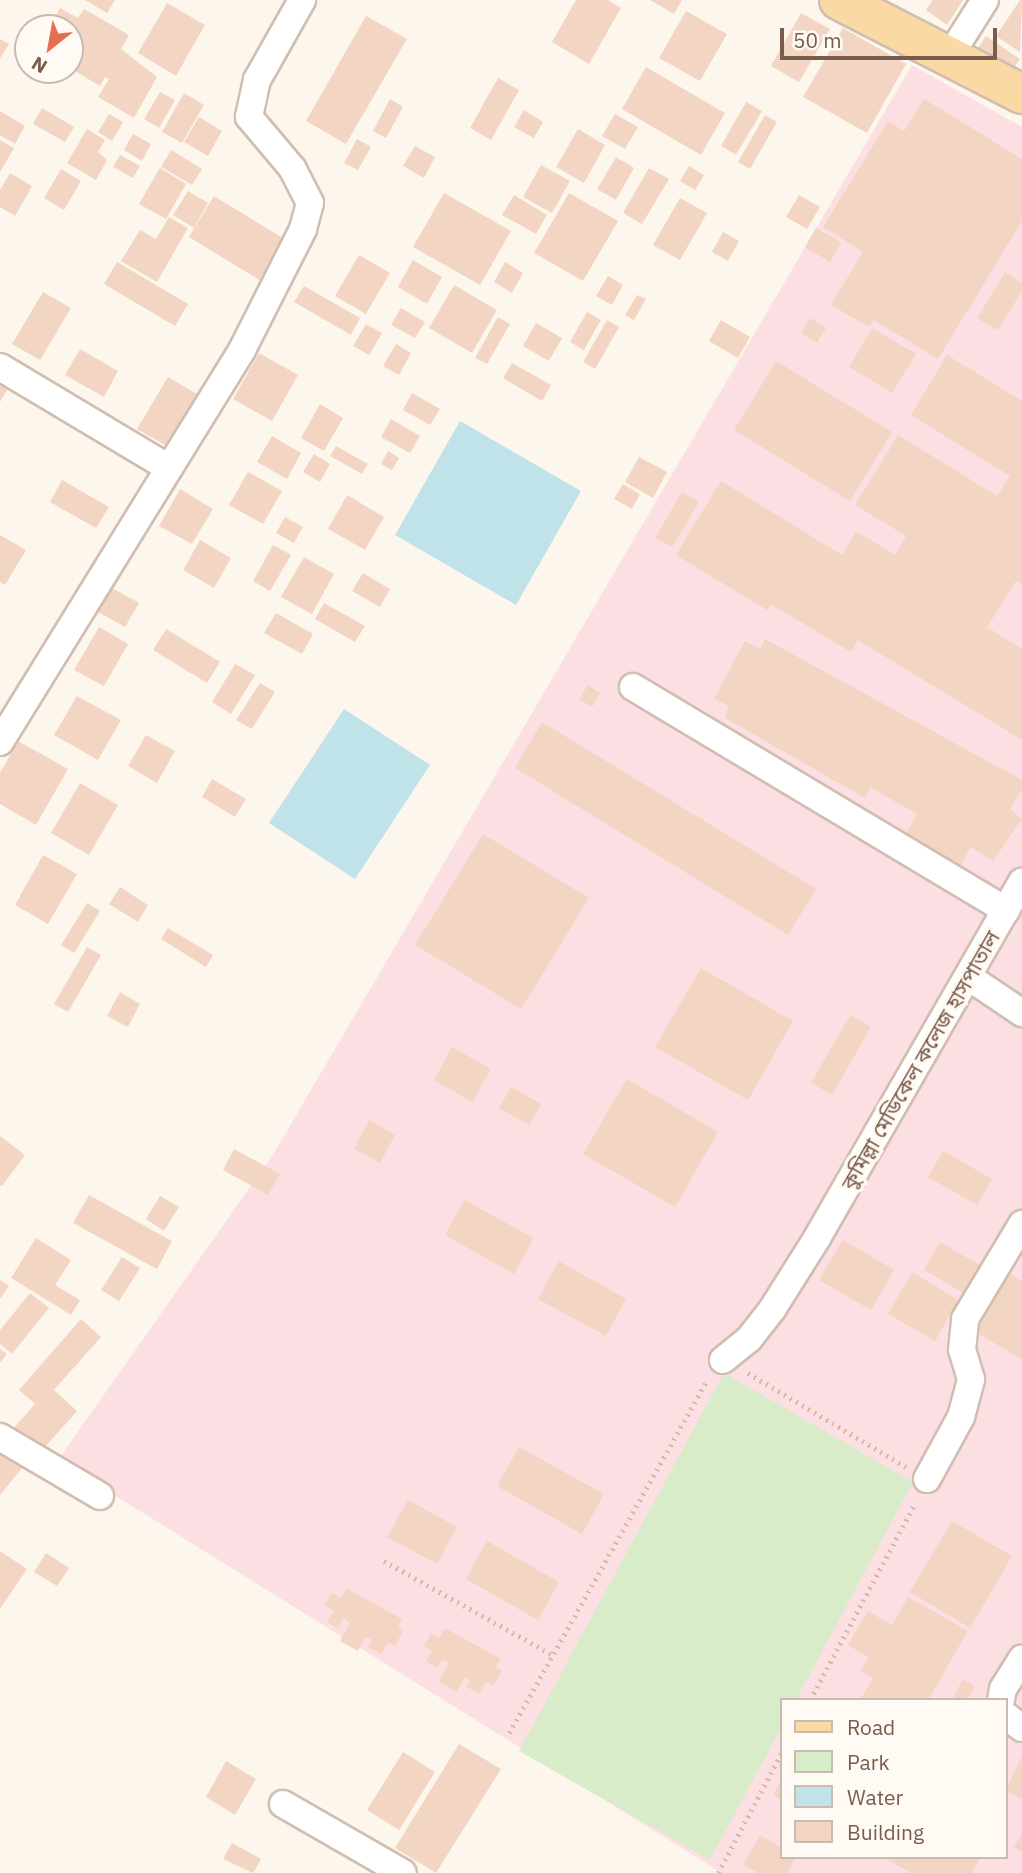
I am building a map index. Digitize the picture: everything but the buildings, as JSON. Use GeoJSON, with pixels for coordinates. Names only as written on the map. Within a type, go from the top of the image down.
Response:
{"type":"FeatureCollection","features":[{"type":"Feature","properties":{"kind":"main road"},"geometry":{"type":"LineString","coordinates":[[839,0],[1022,94]]}},
{"type":"Feature","properties":{"kind":"street"},"geometry":{"type":"LineString","coordinates":[[0,742],[242,350],[303,229],[310,203],[292,168],[250,117],[257,80],[302,0]]}},
{"type":"Feature","properties":{"kind":"street"},"geometry":{"type":"LineString","coordinates":[[949,57],[985,0]]}},
{"type":"Feature","properties":{"kind":"street"},"geometry":{"type":"LineString","coordinates":[[0,367],[169,468]]}},
{"type":"Feature","properties":{"kind":"street"},"geometry":{"type":"LineString","coordinates":[[633,687],[1006,911]]}},
{"type":"Feature","properties":{"kind":"street","name":"কুমিল্লা মেডিকেল কলেজ হাসপাতাল"},"geometry":{"type":"LineString","coordinates":[[723,1360],[748,1339],[773,1308],[817,1238],[970,978],[1022,882]]}},
{"type":"Feature","properties":{"kind":"street"},"geometry":{"type":"LineString","coordinates":[[970,978],[1022,1013]]}},
{"type":"Feature","properties":{"kind":"street"},"geometry":{"type":"LineString","coordinates":[[927,1479],[961,1417],[971,1379],[962,1350],[965,1319],[1022,1224]]}},
{"type":"Feature","properties":{"kind":"street"},"geometry":{"type":"LineString","coordinates":[[0,1437],[100,1496]]}},
{"type":"Feature","properties":{"kind":"street"},"geometry":{"type":"LineString","coordinates":[[1002,1698],[1003,1689],[1022,1658]]}},
{"type":"Feature","properties":{"kind":"street"},"geometry":{"type":"LineString","coordinates":[[283,1804],[403,1873]]}},
{"type":"Feature","properties":{"kind":"path"},"geometry":{"type":"LineString","coordinates":[[509,1733],[704,1384],[723,1360],[927,1479],[811,1698]]}},
{"type":"Feature","properties":{"kind":"path"},"geometry":{"type":"LineString","coordinates":[[384,1562],[553,1655]]}},
{"type":"Feature","properties":{"kind":"path"},"geometry":{"type":"LineString","coordinates":[[718,1873],[780,1756]]}},
{"type":"Feature","properties":{"kind":"shaded area"},"geometry":{"type":"Polygon","coordinates":[[[912,65],[1022,127],[1022,1873],[722,1873],[58,1460],[274,1153],[912,65]]]}},
{"type":"Feature","properties":{"kind":"green space"},"geometry":{"type":"Polygon","coordinates":[[[724,1373],[913,1482],[797,1698],[780,1698],[780,1730],[710,1860],[519,1751],[724,1373]]]}},
{"type":"Feature","properties":{"kind":"water"},"geometry":{"type":"Polygon","coordinates":[[[460,421],[581,491],[516,605],[395,535],[460,421]]]}},
{"type":"Feature","properties":{"kind":"water"},"geometry":{"type":"Polygon","coordinates":[[[344,709],[430,765],[355,879],[269,823],[344,709]]]}}]}
